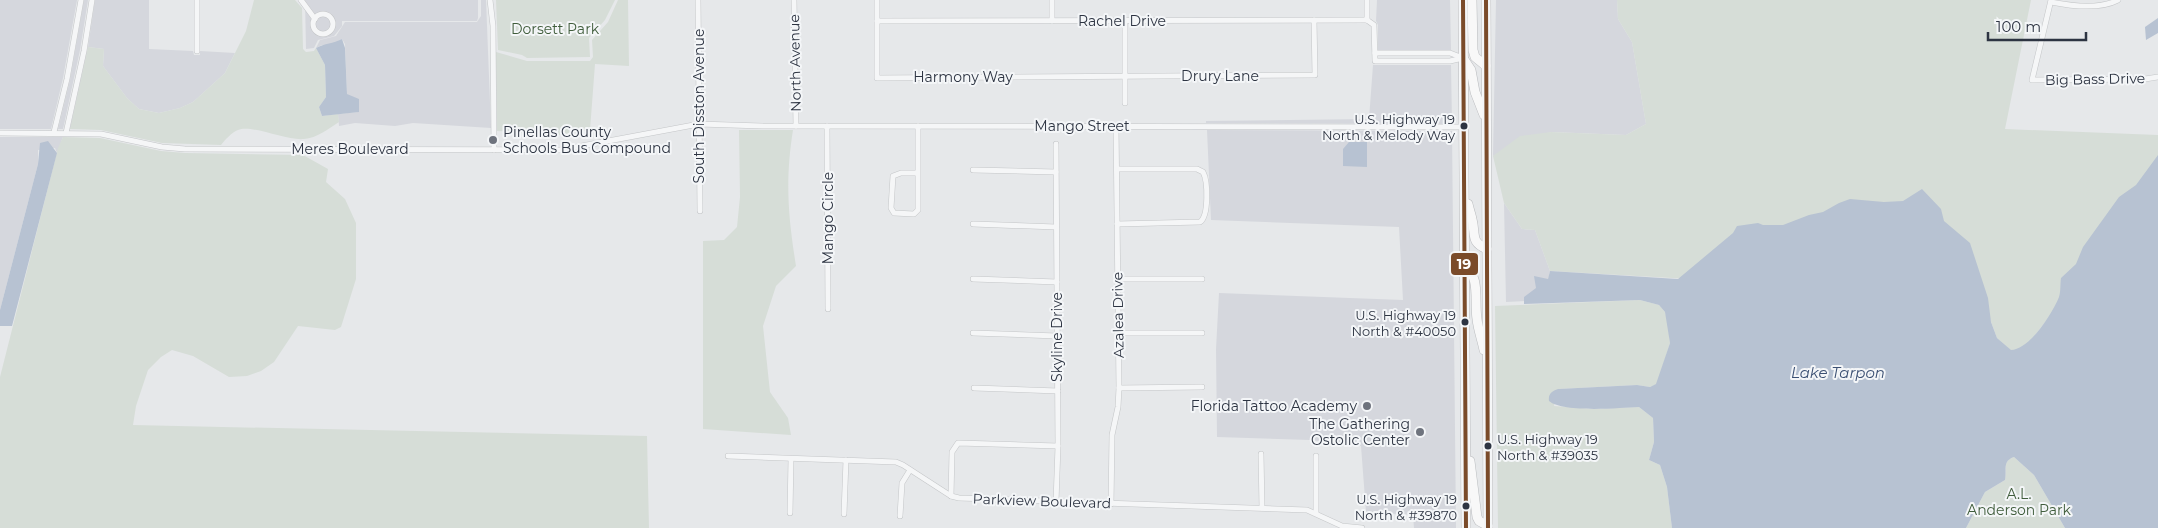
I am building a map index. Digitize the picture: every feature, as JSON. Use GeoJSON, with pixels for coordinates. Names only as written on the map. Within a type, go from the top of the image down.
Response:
{"type":"FeatureCollection","features":[{"type":"Feature","properties":{"kind":"highway"},"geometry":{"type":"LineString","coordinates":[[1463,0],[1466,528]]}},
{"type":"Feature","properties":{"kind":"highway"},"geometry":{"type":"LineString","coordinates":[[1472,0],[1472,50],[1478,62],[1486,66]]}},
{"type":"Feature","properties":{"kind":"highway"},"geometry":{"type":"LineString","coordinates":[[1486,0],[1488,527]]}},
{"type":"Feature","properties":{"kind":"highway"},"geometry":{"type":"LineString","coordinates":[[1463,58],[1471,70],[1475,92],[1486,122]]}},
{"type":"Feature","properties":{"kind":"highway"},"geometry":{"type":"LineString","coordinates":[[1465,194],[1473,220],[1475,240],[1478,245],[1487,249]]}},
{"type":"Feature","properties":{"kind":"highway"},"geometry":{"type":"LineString","coordinates":[[1464,263],[1471,270],[1475,282],[1476,318],[1488,364]]}},
{"type":"Feature","properties":{"kind":"highway"},"geometry":{"type":"LineString","coordinates":[[1466,436],[1474,488],[1475,512],[1479,521],[1488,527]]}},
{"type":"Feature","properties":{"kind":"street"},"geometry":{"type":"LineString","coordinates":[[54,132],[81,0]]}},
{"type":"Feature","properties":{"kind":"street"},"geometry":{"type":"LineString","coordinates":[[66,133],[84,51],[92,0]]}},
{"type":"Feature","properties":{"kind":"street"},"geometry":{"type":"LineString","coordinates":[[196,51],[197,0]]}},
{"type":"Feature","properties":{"kind":"street"},"geometry":{"type":"LineString","coordinates":[[301,0],[315,19]]}},
{"type":"Feature","properties":{"kind":"street"},"geometry":{"type":"LineString","coordinates":[[490,0],[493,26],[494,150]]}},
{"type":"Feature","properties":{"kind":"street","name":"South Disston Avenue"},"geometry":{"type":"LineString","coordinates":[[698,0],[700,211]]}},
{"type":"Feature","properties":{"kind":"street","name":"North Avenue"},"geometry":{"type":"LineString","coordinates":[[794,0],[796,126]]}},
{"type":"Feature","properties":{"kind":"street","name":"Harmony Way"},"geometry":{"type":"LineString","coordinates":[[877,0],[877,78],[1126,76]]}},
{"type":"Feature","properties":{"kind":"street"},"geometry":{"type":"LineString","coordinates":[[1052,0],[1052,21]]}},
{"type":"Feature","properties":{"kind":"street"},"geometry":{"type":"LineString","coordinates":[[1367,0],[1367,20],[1374,25],[1375,61],[1450,61],[1463,58]]}},
{"type":"Feature","properties":{"kind":"street"},"geometry":{"type":"LineString","coordinates":[[2051,1],[2069,5],[2092,6],[2118,0]]}},
{"type":"Feature","properties":{"kind":"street","name":"Big Bass Drive"},"geometry":{"type":"LineString","coordinates":[[2051,1],[2032,80],[2158,77]]}},
{"type":"Feature","properties":{"kind":"street","name":"Drury Lane"},"geometry":{"type":"LineString","coordinates":[[1126,76],[1315,75],[1314,20]]}},
{"type":"Feature","properties":{"kind":"street","name":"Rachel Drive"},"geometry":{"type":"LineString","coordinates":[[877,21],[1367,20]]}},
{"type":"Feature","properties":{"kind":"street"},"geometry":{"type":"LineString","coordinates":[[1125,103],[1126,21]]}},
{"type":"Feature","properties":{"kind":"street"},"geometry":{"type":"LineString","coordinates":[[1375,53],[1450,53],[1463,58]]}},
{"type":"Feature","properties":{"kind":"street","name":"Meres Boulevard"},"geometry":{"type":"LineString","coordinates":[[0,133],[54,132],[100,134],[162,147],[185,149],[560,150],[700,124]]}},
{"type":"Feature","properties":{"kind":"street","name":"Mango Street"},"geometry":{"type":"LineString","coordinates":[[700,124],[720,126],[1464,127]]}},
{"type":"Feature","properties":{"kind":"street","name":"Mango Circle"},"geometry":{"type":"LineString","coordinates":[[827,126],[828,309]]}},
{"type":"Feature","properties":{"kind":"street"},"geometry":{"type":"LineString","coordinates":[[918,126],[918,173],[917,212],[910,215],[894,213],[892,208],[893,176],[897,173],[918,173]]}},
{"type":"Feature","properties":{"kind":"street","name":"Azalea Drive"},"geometry":{"type":"LineString","coordinates":[[1112,504],[1112,435],[1118,407],[1119,388],[1116,126]]}},
{"type":"Feature","properties":{"kind":"street","name":"Skyline Drive"},"geometry":{"type":"LineString","coordinates":[[1056,144],[1058,391],[1056,502]]}},
{"type":"Feature","properties":{"kind":"street"},"geometry":{"type":"LineString","coordinates":[[1117,169],[1200,169],[1206,177],[1206,204],[1205,217],[1196,223],[1117,224]]}},
{"type":"Feature","properties":{"kind":"street"},"geometry":{"type":"LineString","coordinates":[[973,170],[1056,172]]}},
{"type":"Feature","properties":{"kind":"street"},"geometry":{"type":"LineString","coordinates":[[973,224],[1056,227]]}},
{"type":"Feature","properties":{"kind":"street"},"geometry":{"type":"LineString","coordinates":[[973,279],[1057,282]]}},
{"type":"Feature","properties":{"kind":"street"},"geometry":{"type":"LineString","coordinates":[[1118,279],[1202,279]]}},
{"type":"Feature","properties":{"kind":"street"},"geometry":{"type":"LineString","coordinates":[[973,333],[1057,336]]}},
{"type":"Feature","properties":{"kind":"street"},"geometry":{"type":"LineString","coordinates":[[1118,333],[1202,333]]}},
{"type":"Feature","properties":{"kind":"street"},"geometry":{"type":"LineString","coordinates":[[1119,388],[1202,387]]}},
{"type":"Feature","properties":{"kind":"street"},"geometry":{"type":"LineString","coordinates":[[974,388],[1058,391]]}},
{"type":"Feature","properties":{"kind":"street"},"geometry":{"type":"LineString","coordinates":[[951,496],[952,452],[958,443],[1058,446]]}},
{"type":"Feature","properties":{"kind":"street"},"geometry":{"type":"LineString","coordinates":[[1261,454],[1262,508]]}},
{"type":"Feature","properties":{"kind":"street","name":"Parkview Boulevard"},"geometry":{"type":"LineString","coordinates":[[728,456],[892,462],[902,465],[951,496],[959,498],[1307,510],[1342,526],[1362,528]]}},
{"type":"Feature","properties":{"kind":"street"},"geometry":{"type":"LineString","coordinates":[[1316,456],[1316,514]]}},
{"type":"Feature","properties":{"kind":"street"},"geometry":{"type":"LineString","coordinates":[[790,512],[791,459]]}},
{"type":"Feature","properties":{"kind":"street"},"geometry":{"type":"LineString","coordinates":[[844,514],[846,460]]}},
{"type":"Feature","properties":{"kind":"street"},"geometry":{"type":"LineString","coordinates":[[900,516],[902,483],[910,470]]}},
{"type":"Feature","properties":{"kind":"shaded area"},"geometry":{"type":"Polygon","coordinates":[[[0,0],[77,0],[63,78],[51,129],[0,129],[0,0]]]}},
{"type":"Feature","properties":{"kind":"shaded area"},"geometry":{"type":"Polygon","coordinates":[[[84,0],[88,0],[80,50],[63,129],[58,129],[70,80],[84,0]]]}},
{"type":"Feature","properties":{"kind":"shaded area"},"geometry":{"type":"Polygon","coordinates":[[[95,0],[149,0],[149,49],[193,51],[194,55],[200,55],[200,51],[235,53],[225,73],[193,102],[180,108],[159,113],[139,109],[127,98],[103,66],[104,49],[88,47],[95,0]]]}},
{"type":"Feature","properties":{"kind":"shaded area"},"geometry":{"type":"Polygon","coordinates":[[[305,0],[478,0],[478,18],[477,21],[342,21],[342,26],[334,36],[318,40],[314,48],[306,49],[305,0]]]}},
{"type":"Feature","properties":{"kind":"shaded area"},"geometry":{"type":"Polygon","coordinates":[[[481,0],[486,0],[491,128],[413,123],[395,126],[355,123],[339,126],[338,114],[358,112],[347,94],[345,44],[342,39],[332,45],[322,45],[316,48],[320,40],[336,36],[345,22],[477,22],[481,16],[481,0]]]}},
{"type":"Feature","properties":{"kind":"shaded area"},"geometry":{"type":"Polygon","coordinates":[[[1377,0],[1450,0],[1451,50],[1378,50],[1377,0]]]}},
{"type":"Feature","properties":{"kind":"shaded area"},"geometry":{"type":"Polygon","coordinates":[[[1496,0],[1617,0],[1618,19],[1632,42],[1646,124],[1626,135],[1551,132],[1493,156],[1496,0]]]}},
{"type":"Feature","properties":{"kind":"shaded area"},"geometry":{"type":"Polygon","coordinates":[[[1373,65],[1451,65],[1452,124],[1206,123],[1206,121],[1369,119],[1373,65]]]}},
{"type":"Feature","properties":{"kind":"shaded area"},"geometry":{"type":"Polygon","coordinates":[[[1207,130],[1452,131],[1456,528],[1414,528],[1413,515],[1366,512],[1361,446],[1310,440],[1217,437],[1216,349],[1219,293],[1403,300],[1399,227],[1211,220],[1207,130]]]}},
{"type":"Feature","properties":{"kind":"shaded area"},"geometry":{"type":"Polygon","coordinates":[[[0,137],[63,137],[57,153],[55,148],[38,150],[38,164],[0,310],[0,137]]]}},
{"type":"Feature","properties":{"kind":"shaded area"},"geometry":{"type":"Polygon","coordinates":[[[1504,203],[1522,229],[1535,230],[1550,271],[1544,300],[1506,302],[1504,203]]]}},
{"type":"Feature","properties":{"kind":"green space"},"geometry":{"type":"Polygon","coordinates":[[[254,0],[295,0],[302,8],[303,49],[306,52],[314,51],[316,48],[325,65],[326,97],[319,107],[322,116],[338,114],[339,122],[318,135],[304,139],[288,138],[251,129],[238,130],[233,132],[221,145],[162,143],[101,130],[70,129],[88,47],[104,49],[103,66],[127,98],[139,109],[159,113],[180,108],[193,102],[225,73],[246,31],[254,0]]]}},
{"type":"Feature","properties":{"kind":"green space","name":"Dorsett Park"},"geometry":{"type":"Polygon","coordinates":[[[496,0],[615,0],[605,20],[589,38],[590,57],[527,58],[522,55],[498,50],[496,0]]]}},
{"type":"Feature","properties":{"kind":"green space"},"geometry":{"type":"Polygon","coordinates":[[[618,0],[628,0],[629,66],[595,64],[590,130],[560,135],[497,131],[496,52],[527,61],[590,61],[593,57],[592,40],[608,22],[618,0]]]}},
{"type":"Feature","properties":{"kind":"green space"},"geometry":{"type":"Polygon","coordinates":[[[1617,0],[2031,0],[2005,129],[2158,135],[2158,177],[2018,357],[1997,338],[1980,292],[1902,201],[1690,279],[1550,271],[1535,230],[1522,229],[1504,203],[1493,156],[1520,136],[1551,132],[1626,135],[1646,124],[1632,42],[1618,19],[1617,0]]]}},
{"type":"Feature","properties":{"kind":"green space"},"geometry":{"type":"Polygon","coordinates":[[[739,130],[793,130],[788,182],[791,231],[796,266],[776,286],[763,326],[770,392],[788,418],[791,435],[703,429],[703,241],[724,240],[737,227],[740,197],[739,130]]]}},
{"type":"Feature","properties":{"kind":"green space"},"geometry":{"type":"Polygon","coordinates":[[[63,137],[100,138],[161,151],[185,153],[303,155],[328,169],[326,182],[345,199],[356,223],[356,279],[341,327],[335,330],[298,326],[274,362],[261,371],[247,376],[229,377],[193,356],[172,350],[161,357],[148,370],[136,406],[133,425],[647,436],[649,528],[0,528],[0,377],[58,148],[63,137]]]}},
{"type":"Feature","properties":{"kind":"green space"},"geometry":{"type":"Polygon","coordinates":[[[1640,300],[1659,305],[1665,312],[1668,322],[1670,343],[1657,384],[1650,387],[1637,385],[1558,389],[1554,406],[1594,409],[1639,407],[1653,418],[1654,442],[1649,460],[1660,465],[1667,487],[1672,528],[1498,528],[1495,306],[1640,300]]]}},
{"type":"Feature","properties":{"kind":"green space","name":"A.L. Anderson Park"},"geometry":{"type":"Polygon","coordinates":[[[2014,457],[2034,475],[2065,528],[1966,528],[1985,492],[2005,480],[2006,463],[2014,457]]]}},
{"type":"Feature","properties":{"kind":"water"},"geometry":{"type":"Polygon","coordinates":[[[2158,18],[2158,33],[2146,40],[2145,27],[2158,18]]]}},
{"type":"Feature","properties":{"kind":"water"},"geometry":{"type":"Polygon","coordinates":[[[342,39],[345,48],[347,94],[359,99],[359,112],[322,116],[319,107],[326,97],[325,65],[316,48],[342,39]]]}},
{"type":"Feature","properties":{"kind":"water"},"geometry":{"type":"Polygon","coordinates":[[[48,141],[57,153],[12,326],[0,326],[0,310],[38,164],[40,143],[48,141]]]}},
{"type":"Feature","properties":{"kind":"water"},"geometry":{"type":"Polygon","coordinates":[[[1349,142],[1367,142],[1367,167],[1343,166],[1343,149],[1349,142]]]}},
{"type":"Feature","properties":{"kind":"water","name":"Lake Tarpon"},"geometry":{"type":"Polygon","coordinates":[[[2158,155],[2158,528],[2065,528],[2034,475],[2014,457],[2006,463],[2005,480],[1985,492],[1966,528],[1672,528],[1667,487],[1660,465],[1649,460],[1654,442],[1653,418],[1639,407],[1578,408],[1556,405],[1549,401],[1551,393],[1558,389],[1637,385],[1650,387],[1656,384],[1670,343],[1665,312],[1659,305],[1640,300],[1524,304],[1524,297],[1536,288],[1534,276],[1548,279],[1550,271],[1678,279],[1733,233],[1737,226],[1758,223],[1763,225],[1783,225],[1823,212],[1850,199],[1884,202],[1903,201],[1922,189],[1941,209],[1944,221],[1970,243],[1988,298],[1991,322],[1997,338],[2011,350],[2018,348],[2026,344],[2046,321],[2059,297],[2061,278],[2076,264],[2083,247],[2119,197],[2136,185],[2158,155]]]}},
{"type":"Feature","properties":{"kind":"transit line","name":"19"},"geometry":{"type":"LineString","coordinates":[[1463,0],[1466,528]]}},
{"type":"Feature","properties":{"kind":"transit line","name":"19"},"geometry":{"type":"LineString","coordinates":[[1486,0],[1488,528]]}},
{"type":"Feature","properties":{"kind":"place","name":"U.S. Highway 19 North & Melody Way"},"geometry":{"type":"Point","coordinates":[1464,126]}},
{"type":"Feature","properties":{"kind":"place","name":"Pinellas County Schools Bus Compound"},"geometry":{"type":"Point","coordinates":[493,140]}},
{"type":"Feature","properties":{"kind":"place","name":"U.S. Highway 19 North & #40050"},"geometry":{"type":"Point","coordinates":[1465,322]}},
{"type":"Feature","properties":{"kind":"place","name":"Florida Tattoo Academy"},"geometry":{"type":"Point","coordinates":[1367,406]}},
{"type":"Feature","properties":{"kind":"place","name":"The Gathering Ostolic Center"},"geometry":{"type":"Point","coordinates":[1420,432]}},
{"type":"Feature","properties":{"kind":"place","name":"U.S. Highway 19 North & #39035"},"geometry":{"type":"Point","coordinates":[1488,446]}},
{"type":"Feature","properties":{"kind":"place","name":"U.S. Highway 19 North & #39870"},"geometry":{"type":"Point","coordinates":[1466,506]}}]}
